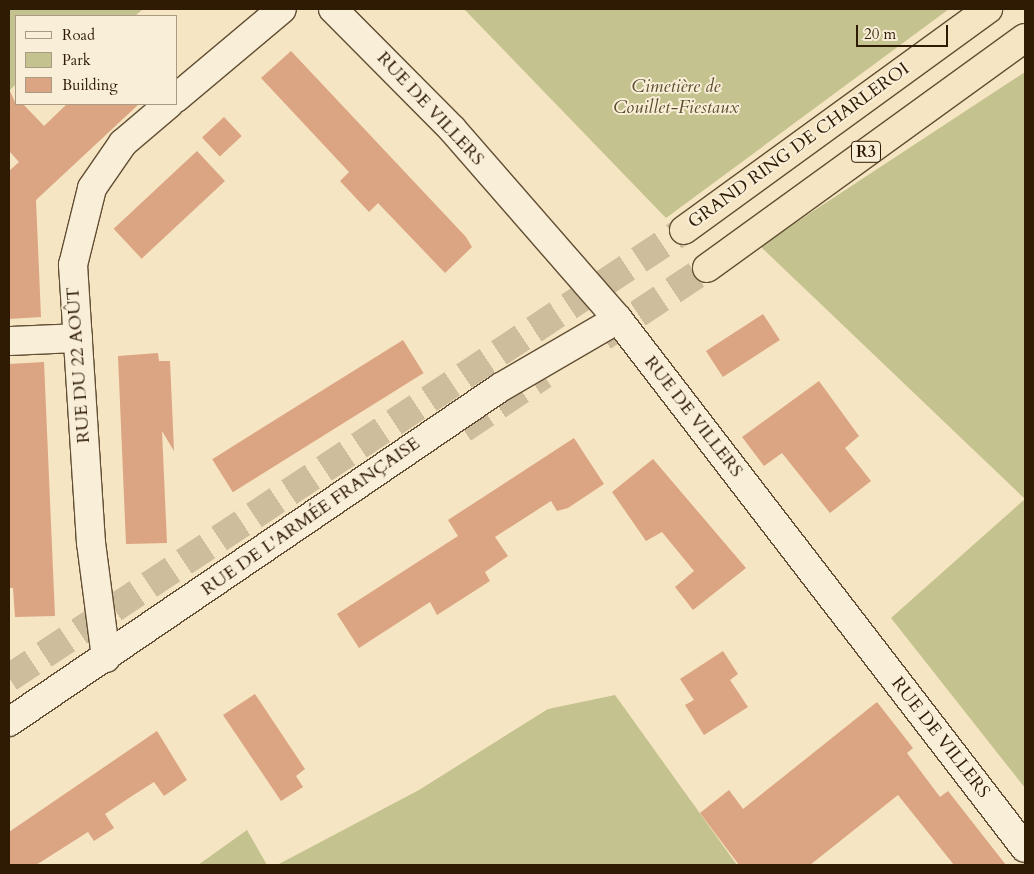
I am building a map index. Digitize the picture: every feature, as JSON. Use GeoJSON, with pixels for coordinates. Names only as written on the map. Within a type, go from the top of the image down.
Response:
{"type":"FeatureCollection","features":[{"type":"Feature","properties":{"kind":"highway","name":"GRAND RING DE CHARLEROI"},"geometry":{"type":"LineString","coordinates":[[684,230],[988,9]]}},
{"type":"Feature","properties":{"kind":"highway","name":"R3"},"geometry":{"type":"LineString","coordinates":[[707,268],[1025,38]]}},
{"type":"Feature","properties":{"kind":"street"},"geometry":{"type":"LineString","coordinates":[[178,96],[282,9]]}},
{"type":"Feature","properties":{"kind":"street","name":"RUE DE VILLERS"},"geometry":{"type":"LineString","coordinates":[[333,9],[453,130],[618,319],[1025,848]]}},
{"type":"Feature","properties":{"kind":"street","name":"RUE DU 22 AOÛT"},"geometry":{"type":"LineString","coordinates":[[106,658],[91,543],[73,265],[92,188],[123,142],[168,105]]}},
{"type":"Feature","properties":{"kind":"street","name":"RUE DE L'ARMÉE FRANÇAISE"},"geometry":{"type":"LineString","coordinates":[[9,722],[106,658],[501,387],[618,319]]}},
{"type":"Feature","properties":{"kind":"street"},"geometry":{"type":"LineString","coordinates":[[9,341],[78,338]]}},
{"type":"Feature","properties":{"kind":"green space"},"geometry":{"type":"Polygon","coordinates":[[[9,9],[143,9],[136,15],[15,15],[15,85],[9,91],[9,9]]]}},
{"type":"Feature","properties":{"kind":"green space","name":"Cimetière de Couillet-Fiestaux"},"geometry":{"type":"Polygon","coordinates":[[[464,9],[949,9],[666,218],[464,9]]]}},
{"type":"Feature","properties":{"kind":"green space"},"geometry":{"type":"Polygon","coordinates":[[[1025,72],[1025,499],[760,246],[1025,72]]]}},
{"type":"Feature","properties":{"kind":"green space"},"geometry":{"type":"Polygon","coordinates":[[[1025,499],[1025,788],[891,618],[1025,499]]]}},
{"type":"Feature","properties":{"kind":"green space"},"geometry":{"type":"Polygon","coordinates":[[[615,695],[737,865],[277,865],[419,790],[548,709],[615,695]]]}},
{"type":"Feature","properties":{"kind":"green space"},"geometry":{"type":"Polygon","coordinates":[[[247,830],[267,865],[198,865],[247,830]]]}},
{"type":"Feature","properties":{"kind":"building"},"geometry":{"type":"Polygon","coordinates":[[[291,51],[466,237],[472,247],[445,273],[378,203],[369,212],[340,181],[349,172],[261,78],[291,51]]]}},
{"type":"Feature","properties":{"kind":"building"},"geometry":{"type":"Polygon","coordinates":[[[9,89],[15,105],[24,105],[44,126],[66,105],[138,105],[36,200],[41,317],[9,319],[9,171],[19,162],[9,151],[9,89]]]}},
{"type":"Feature","properties":{"kind":"building"},"geometry":{"type":"Polygon","coordinates":[[[224,117],[242,136],[220,156],[202,137],[224,117]]]}},
{"type":"Feature","properties":{"kind":"building"},"geometry":{"type":"Polygon","coordinates":[[[197,151],[225,181],[142,259],[114,229],[197,151]]]}},
{"type":"Feature","properties":{"kind":"building"},"geometry":{"type":"Polygon","coordinates":[[[763,314],[780,340],[723,377],[706,351],[763,314]]]}},
{"type":"Feature","properties":{"kind":"building"},"geometry":{"type":"Polygon","coordinates":[[[403,340],[424,373],[233,492],[212,459],[403,340]]]}},
{"type":"Feature","properties":{"kind":"building"},"geometry":{"type":"Polygon","coordinates":[[[158,353],[159,361],[170,361],[174,451],[162,431],[167,543],[126,544],[118,356],[158,353]]]}},
{"type":"Feature","properties":{"kind":"building"},"geometry":{"type":"Polygon","coordinates":[[[44,362],[55,616],[15,617],[13,588],[9,588],[9,364],[44,362]]]}},
{"type":"Feature","properties":{"kind":"building"},"geometry":{"type":"Polygon","coordinates":[[[819,381],[859,436],[845,448],[871,481],[830,513],[782,453],[764,466],[742,437],[819,381]]]}},
{"type":"Feature","properties":{"kind":"building"},"geometry":{"type":"Polygon","coordinates":[[[574,438],[604,484],[568,508],[557,511],[551,501],[495,537],[508,556],[485,572],[490,581],[437,615],[430,602],[359,648],[337,614],[458,536],[448,520],[574,438]]]}},
{"type":"Feature","properties":{"kind":"building"},"geometry":{"type":"Polygon","coordinates":[[[653,459],[746,568],[693,610],[675,587],[694,571],[662,532],[646,541],[612,492],[653,459]]]}},
{"type":"Feature","properties":{"kind":"building"},"geometry":{"type":"Polygon","coordinates":[[[723,651],[738,674],[730,680],[748,707],[704,735],[685,705],[694,700],[680,679],[723,651]]]}},
{"type":"Feature","properties":{"kind":"building"},"geometry":{"type":"Polygon","coordinates":[[[255,694],[305,769],[296,776],[303,787],[281,801],[223,715],[255,694]]]}},
{"type":"Feature","properties":{"kind":"building"},"geometry":{"type":"Polygon","coordinates":[[[877,702],[913,748],[907,753],[940,797],[948,791],[1006,865],[954,865],[898,795],[810,865],[739,865],[700,813],[729,790],[743,809],[877,702]]]}},
{"type":"Feature","properties":{"kind":"building"},"geometry":{"type":"Polygon","coordinates":[[[157,731],[187,780],[164,796],[154,782],[132,796],[105,814],[114,828],[94,841],[88,832],[36,865],[9,865],[9,832],[157,731]]]}},
{"type":"Feature","properties":{"kind":"tunnel"},"geometry":{"type":"LineString","coordinates":[[9,678],[684,230]]}},
{"type":"Feature","properties":{"kind":"tunnel"},"geometry":{"type":"LineString","coordinates":[[603,337],[707,268]]}},
{"type":"Feature","properties":{"kind":"tunnel"},"geometry":{"type":"LineString","coordinates":[[463,429],[544,375]]}}]}
